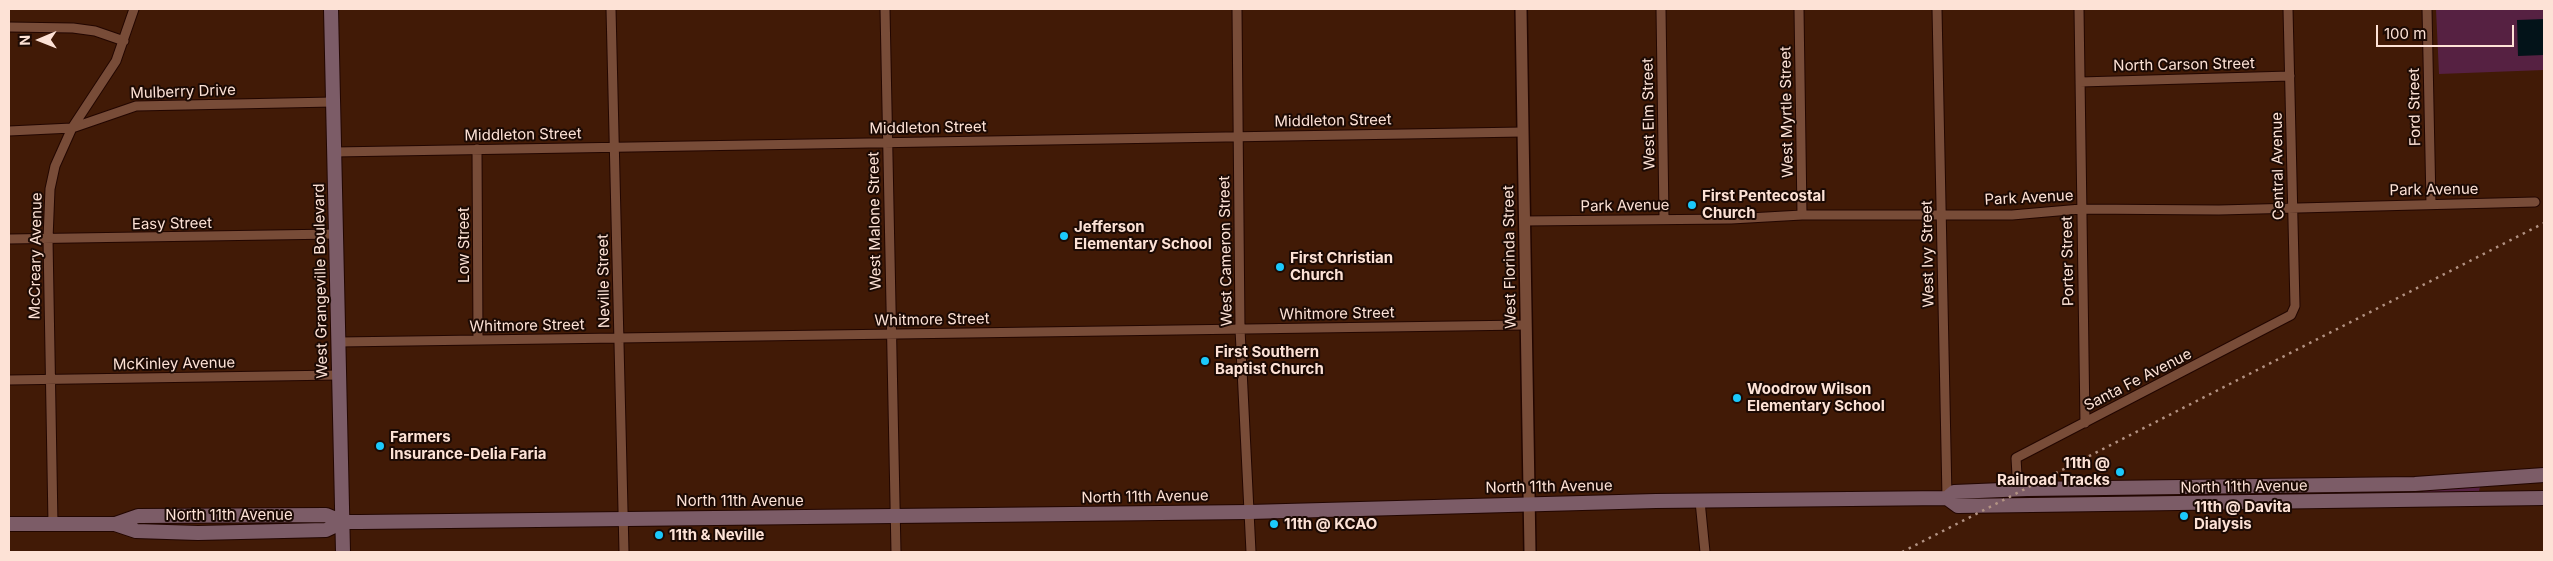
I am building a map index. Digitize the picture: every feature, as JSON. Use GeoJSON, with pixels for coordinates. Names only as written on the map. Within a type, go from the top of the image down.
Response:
{"type":"FeatureCollection","features":[{"type":"Feature","properties":{"kind":"main road","name":"West Grangeville Boulevard"},"geometry":{"type":"LineString","coordinates":[[331,9],[343,552]]}},
{"type":"Feature","properties":{"kind":"main road","name":"North 11th Avenue"},"geometry":{"type":"LineString","coordinates":[[1947,498],[1954,492],[2027,489],[2415,484],[2544,476]]}},
{"type":"Feature","properties":{"kind":"main road"},"geometry":{"type":"LineString","coordinates":[[2364,501],[2380,495],[2407,493],[2413,490],[2415,484]]}},
{"type":"Feature","properties":{"kind":"main road"},"geometry":{"type":"LineString","coordinates":[[2302,502],[2303,492],[2355,490],[2363,485]]}},
{"type":"Feature","properties":{"kind":"main road","name":"North 11th Avenue"},"geometry":{"type":"LineString","coordinates":[[9,524],[115,524],[138,516],[326,515],[343,522],[1249,512],[1947,498],[1958,506],[2544,498]]}},
{"type":"Feature","properties":{"kind":"street","name":"McCreary Avenue"},"geometry":{"type":"LineString","coordinates":[[53,524],[48,239],[50,189],[55,166],[72,128],[107,77],[124,41],[134,9]]}},
{"type":"Feature","properties":{"kind":"street","name":"Neville Street"},"geometry":{"type":"LineString","coordinates":[[612,9],[624,552]]}},
{"type":"Feature","properties":{"kind":"street","name":"West Malone Street"},"geometry":{"type":"LineString","coordinates":[[885,9],[896,552]]}},
{"type":"Feature","properties":{"kind":"street","name":"West Cameron Street"},"geometry":{"type":"LineString","coordinates":[[1237,9],[1240,329],[1251,552]]}},
{"type":"Feature","properties":{"kind":"street","name":"West Florinda Street"},"geometry":{"type":"LineString","coordinates":[[1521,9],[1530,552]]}},
{"type":"Feature","properties":{"kind":"street","name":"West Elm Street"},"geometry":{"type":"LineString","coordinates":[[1661,9],[1664,218]]}},
{"type":"Feature","properties":{"kind":"street","name":"West Myrtle Street"},"geometry":{"type":"LineString","coordinates":[[1799,9],[1802,215]]}},
{"type":"Feature","properties":{"kind":"street","name":"West Ivy Street"},"geometry":{"type":"LineString","coordinates":[[1937,9],[1947,498]]}},
{"type":"Feature","properties":{"kind":"street","name":"Porter Street"},"geometry":{"type":"LineString","coordinates":[[2079,9],[2084,423]]}},
{"type":"Feature","properties":{"kind":"street","name":"Central Avenue"},"geometry":{"type":"LineString","coordinates":[[2287,319],[2295,306],[2288,9]]}},
{"type":"Feature","properties":{"kind":"street","name":"Ford Street"},"geometry":{"type":"LineString","coordinates":[[2427,9],[2431,204]]}},
{"type":"Feature","properties":{"kind":"street"},"geometry":{"type":"LineString","coordinates":[[9,27],[73,28],[95,31],[124,41]]}},
{"type":"Feature","properties":{"kind":"street","name":"North Carson Street"},"geometry":{"type":"LineString","coordinates":[[2080,82],[2290,76]]}},
{"type":"Feature","properties":{"kind":"street","name":"Mulberry Drive"},"geometry":{"type":"LineString","coordinates":[[9,131],[72,128],[136,106],[333,102]]}},
{"type":"Feature","properties":{"kind":"street","name":"Middleton Street"},"geometry":{"type":"LineString","coordinates":[[334,152],[1523,132]]}},
{"type":"Feature","properties":{"kind":"street","name":"Low Street"},"geometry":{"type":"LineString","coordinates":[[477,150],[478,340]]}},
{"type":"Feature","properties":{"kind":"street","name":"Park Avenue"},"geometry":{"type":"LineString","coordinates":[[1524,221],[1664,218],[1731,219],[1802,215],[2012,214],[2081,209],[2209,210],[2535,202]]}},
{"type":"Feature","properties":{"kind":"street","name":"Easy Street"},"geometry":{"type":"LineString","coordinates":[[9,239],[336,234]]}},
{"type":"Feature","properties":{"kind":"street","name":"Santa Fe Avenue"},"geometry":{"type":"LineString","coordinates":[[2017,474],[2016,458],[2287,319]]}},
{"type":"Feature","properties":{"kind":"street","name":"Whitmore Street"},"geometry":{"type":"LineString","coordinates":[[339,342],[1525,325]]}},
{"type":"Feature","properties":{"kind":"street","name":"McKinley Avenue"},"geometry":{"type":"LineString","coordinates":[[9,380],[339,375]]}},
{"type":"Feature","properties":{"kind":"street"},"geometry":{"type":"LineString","coordinates":[[1700,502],[1705,552]]}},
{"type":"Feature","properties":{"kind":"shaded area"},"geometry":{"type":"Polygon","coordinates":[[[2436,9],[2544,9],[2544,70],[2439,74],[2436,9]]]}},
{"type":"Feature","properties":{"kind":"shaded area"},"geometry":{"type":"Polygon","coordinates":[[[2544,19],[2544,55],[2518,56],[2517,20],[2544,19]]]}},
{"type":"Feature","properties":{"kind":"shaded area"},"geometry":{"type":"Polygon","coordinates":[[[2480,487],[2479,491],[2467,495],[2422,495],[2423,489],[2480,487]]]}},
{"type":"Feature","properties":{"kind":"railway"},"geometry":{"type":"LineString","coordinates":[[1902,552],[2544,223]]}},
{"type":"Feature","properties":{"kind":"place","name":"First Pentecostal Church"},"geometry":{"type":"Point","coordinates":[1692,205]}},
{"type":"Feature","properties":{"kind":"place","name":"Jefferson Elementary School"},"geometry":{"type":"Point","coordinates":[1064,236]}},
{"type":"Feature","properties":{"kind":"place","name":"First Christian Church"},"geometry":{"type":"Point","coordinates":[1280,267]}},
{"type":"Feature","properties":{"kind":"place","name":"First Southern Baptist Church"},"geometry":{"type":"Point","coordinates":[1205,361]}},
{"type":"Feature","properties":{"kind":"place","name":"Woodrow Wilson Elementary School"},"geometry":{"type":"Point","coordinates":[1737,398]}},
{"type":"Feature","properties":{"kind":"place","name":"Farmers Insurance-Delia Faria"},"geometry":{"type":"Point","coordinates":[380,446]}},
{"type":"Feature","properties":{"kind":"place","name":"11th @ Railroad Tracks"},"geometry":{"type":"Point","coordinates":[2120,472]}},
{"type":"Feature","properties":{"kind":"place","name":"11th @ Davita Dialysis"},"geometry":{"type":"Point","coordinates":[2184,516]}},
{"type":"Feature","properties":{"kind":"place","name":"11th @ KCAO"},"geometry":{"type":"Point","coordinates":[1274,524]}},
{"type":"Feature","properties":{"kind":"place","name":"11th & Neville"},"geometry":{"type":"Point","coordinates":[659,535]}}]}
